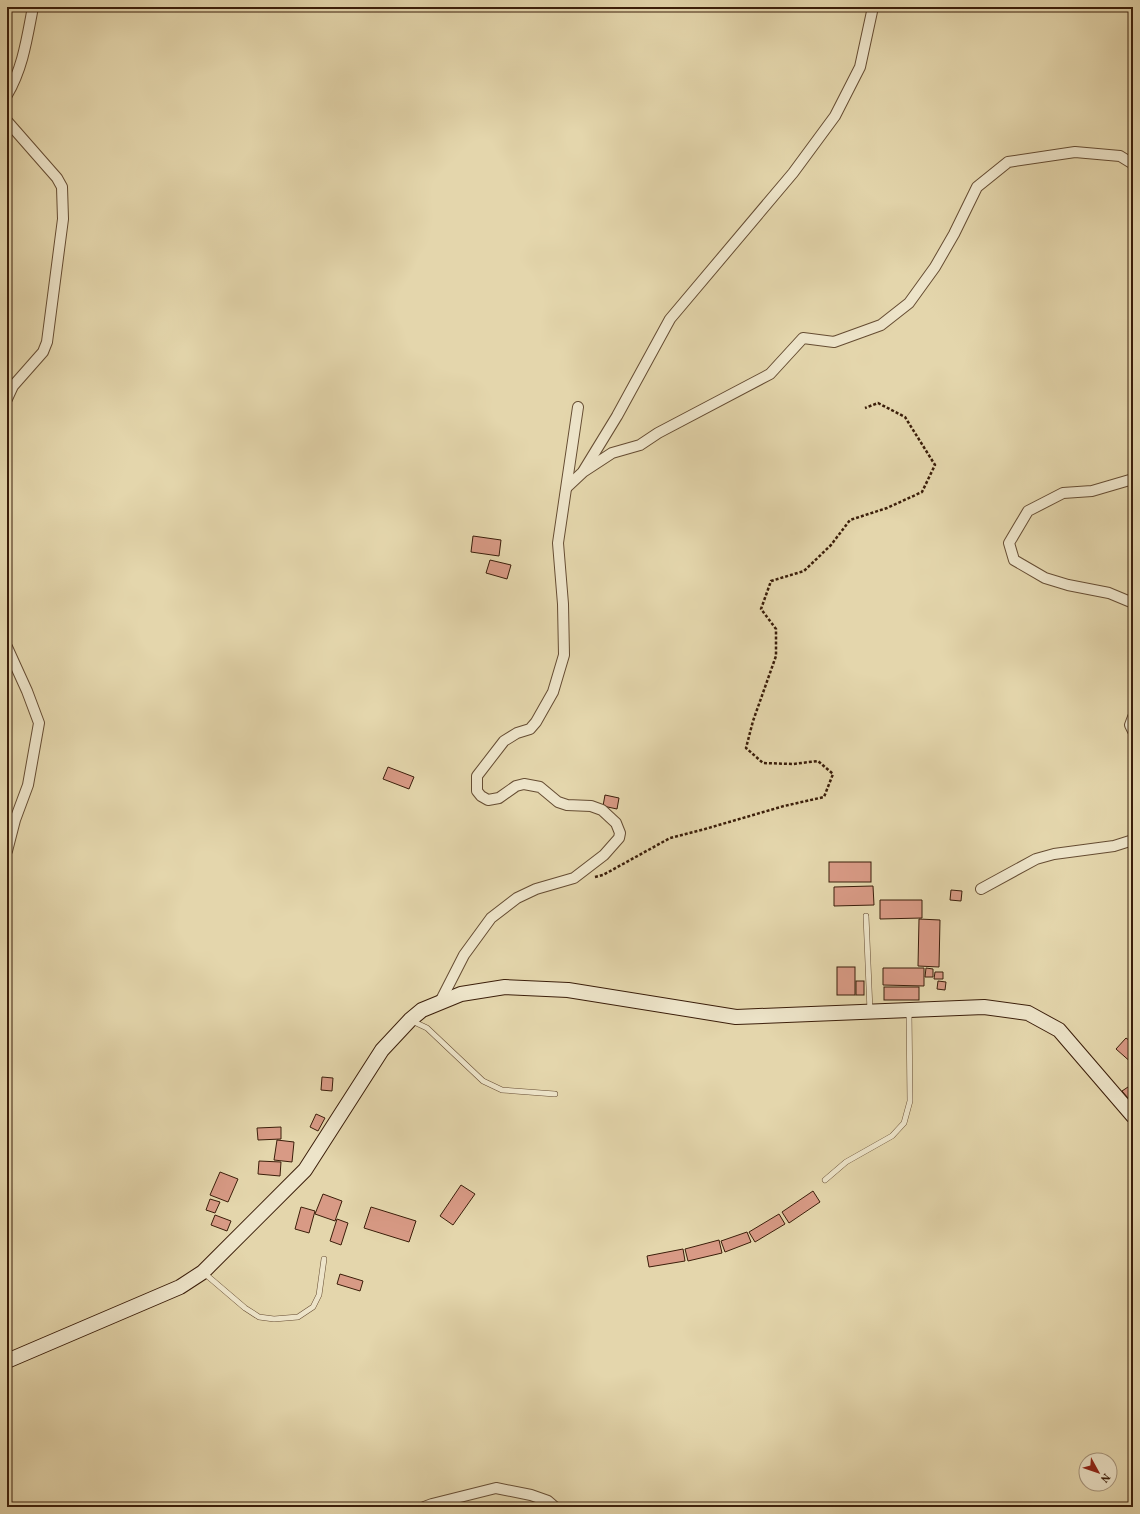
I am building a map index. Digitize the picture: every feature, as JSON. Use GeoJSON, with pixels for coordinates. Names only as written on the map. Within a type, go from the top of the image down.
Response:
{"type":"FeatureCollection","features":[{"type":"Feature","properties":{"kind":"main road"},"geometry":{"type":"LineString","coordinates":[[7,1361],[180,1287],[203,1272],[305,1170],[382,1050],[410,1020],[422,1010],[461,994],[504,987],[568,990],[736,1017],[984,1007],[1028,1013],[1059,1030],[1133,1116]]}},
{"type":"Feature","properties":{"kind":"street"},"geometry":{"type":"LineString","coordinates":[[7,95],[16,80],[25,53],[33,7]]}},
{"type":"Feature","properties":{"kind":"street"},"geometry":{"type":"LineString","coordinates":[[583,472],[617,416],[670,319],[793,172],[835,116],[860,67],[873,7]]}},
{"type":"Feature","properties":{"kind":"street"},"geometry":{"type":"LineString","coordinates":[[7,121],[57,178],[62,187],[63,219],[47,342],[43,352],[13,386],[7,399]]}},
{"type":"Feature","properties":{"kind":"street"},"geometry":{"type":"LineString","coordinates":[[567,487],[583,472],[612,453],[640,445],[658,433],[770,374],[803,338],[834,342],[881,325],[909,303],[935,267],[954,234],[977,187],[1008,162],[1075,152],[1120,156],[1133,164]]}},
{"type":"Feature","properties":{"kind":"street"},"geometry":{"type":"LineString","coordinates":[[440,1002],[464,955],[491,918],[517,898],[536,889],[574,878],[604,855],[618,838],[620,833],[616,823],[602,810],[591,806],[566,805],[558,802],[540,787],[524,784],[516,786],[499,798],[488,800],[481,796],[477,791],[477,776],[504,740],[517,733],[530,729],[536,722],[553,692],[564,655],[563,604],[558,543],[578,407]]}},
{"type":"Feature","properties":{"kind":"street"},"geometry":{"type":"LineString","coordinates":[[1133,479],[1092,491],[1063,493],[1028,511],[1009,543],[1014,560],[1045,578],[1068,586],[1109,593],[1133,603]]}},
{"type":"Feature","properties":{"kind":"street"},"geometry":{"type":"LineString","coordinates":[[7,647],[27,691],[39,723],[28,785],[15,820],[7,851]]}},
{"type":"Feature","properties":{"kind":"street"},"geometry":{"type":"LineString","coordinates":[[1133,717],[1130,725],[1133,731]]}},
{"type":"Feature","properties":{"kind":"street"},"geometry":{"type":"LineString","coordinates":[[981,889],[1036,859],[1054,854],[1114,846],[1133,840]]}},
{"type":"Feature","properties":{"kind":"street"},"geometry":{"type":"LineString","coordinates":[[424,1507],[496,1488],[531,1495],[548,1501],[556,1507]]}},
{"type":"Feature","properties":{"kind":"lane"},"geometry":{"type":"LineString","coordinates":[[866,916],[870,1012]]}},
{"type":"Feature","properties":{"kind":"lane"},"geometry":{"type":"LineString","coordinates":[[825,1180],[846,1162],[892,1136],[904,1124],[910,1101],[909,1011]]}},
{"type":"Feature","properties":{"kind":"lane"},"geometry":{"type":"LineString","coordinates":[[410,1020],[427,1028],[483,1081],[502,1090],[555,1094]]}},
{"type":"Feature","properties":{"kind":"lane"},"geometry":{"type":"LineString","coordinates":[[203,1272],[245,1308],[259,1317],[274,1319],[298,1317],[313,1307],[319,1295],[324,1259]]}},
{"type":"Feature","properties":{"kind":"path"},"geometry":{"type":"LineString","coordinates":[[588,878],[603,875],[670,838],[784,806],[824,797],[833,774],[818,761],[793,764],[763,763],[746,748],[753,721],[776,656],[776,629],[761,609],[771,581],[804,571],[831,545],[850,520],[887,508],[922,492],[935,465],[905,417],[878,403],[865,408]]}},
{"type":"Feature","properties":{"kind":"building"},"geometry":{"type":"Polygon","coordinates":[[[473,536],[501,540],[499,556],[471,552],[473,536]]]}},
{"type":"Feature","properties":{"kind":"building"},"geometry":{"type":"Polygon","coordinates":[[[490,560],[511,565],[507,579],[486,573],[490,560]]]}},
{"type":"Feature","properties":{"kind":"building"},"geometry":{"type":"Polygon","coordinates":[[[388,767],[414,777],[409,789],[383,779],[388,767]]]}},
{"type":"Feature","properties":{"kind":"building"},"geometry":{"type":"Polygon","coordinates":[[[605,795],[619,798],[617,809],[603,806],[605,795]]]}},
{"type":"Feature","properties":{"kind":"building"},"geometry":{"type":"Polygon","coordinates":[[[829,862],[871,862],[871,882],[829,882],[829,862]]]}},
{"type":"Feature","properties":{"kind":"building"},"geometry":{"type":"Polygon","coordinates":[[[873,886],[874,905],[834,906],[834,887],[873,886]]]}},
{"type":"Feature","properties":{"kind":"building"},"geometry":{"type":"Polygon","coordinates":[[[951,890],[962,891],[961,901],[950,900],[951,890]]]}},
{"type":"Feature","properties":{"kind":"building"},"geometry":{"type":"Polygon","coordinates":[[[880,900],[922,900],[922,918],[880,919],[880,900]]]}},
{"type":"Feature","properties":{"kind":"building"},"geometry":{"type":"Polygon","coordinates":[[[919,919],[940,920],[939,967],[918,966],[919,919]]]}},
{"type":"Feature","properties":{"kind":"building"},"geometry":{"type":"Polygon","coordinates":[[[837,967],[855,967],[855,995],[837,995],[837,967]]]}},
{"type":"Feature","properties":{"kind":"building"},"geometry":{"type":"Polygon","coordinates":[[[883,968],[924,968],[924,986],[883,985],[883,968]]]}},
{"type":"Feature","properties":{"kind":"building"},"geometry":{"type":"Polygon","coordinates":[[[926,968],[933,969],[933,977],[925,977],[926,968]]]}},
{"type":"Feature","properties":{"kind":"building"},"geometry":{"type":"Polygon","coordinates":[[[935,972],[943,972],[943,979],[934,979],[935,972]]]}},
{"type":"Feature","properties":{"kind":"building"},"geometry":{"type":"Polygon","coordinates":[[[856,981],[864,981],[864,995],[856,995],[856,981]]]}},
{"type":"Feature","properties":{"kind":"building"},"geometry":{"type":"Polygon","coordinates":[[[938,981],[946,982],[945,990],[937,989],[938,981]]]}},
{"type":"Feature","properties":{"kind":"building"},"geometry":{"type":"Polygon","coordinates":[[[884,987],[919,987],[919,1000],[884,1000],[884,987]]]}},
{"type":"Feature","properties":{"kind":"building"},"geometry":{"type":"Polygon","coordinates":[[[1126,1038],[1133,1043],[1133,1064],[1116,1049],[1126,1038]]]}},
{"type":"Feature","properties":{"kind":"building"},"geometry":{"type":"Polygon","coordinates":[[[322,1077],[333,1078],[332,1091],[321,1090],[322,1077]]]}},
{"type":"Feature","properties":{"kind":"building"},"geometry":{"type":"Polygon","coordinates":[[[1128,1087],[1133,1095],[1128,1098],[1122,1091],[1128,1087]]]}},
{"type":"Feature","properties":{"kind":"building"},"geometry":{"type":"Polygon","coordinates":[[[316,1114],[325,1118],[318,1131],[310,1127],[316,1114]]]}},
{"type":"Feature","properties":{"kind":"building"},"geometry":{"type":"Polygon","coordinates":[[[281,1127],[281,1139],[258,1140],[257,1128],[281,1127]]]}},
{"type":"Feature","properties":{"kind":"building"},"geometry":{"type":"Polygon","coordinates":[[[277,1140],[294,1142],[292,1162],[274,1160],[277,1140]]]}},
{"type":"Feature","properties":{"kind":"building"},"geometry":{"type":"Polygon","coordinates":[[[259,1161],[281,1162],[280,1176],[258,1174],[259,1161]]]}},
{"type":"Feature","properties":{"kind":"building"},"geometry":{"type":"Polygon","coordinates":[[[220,1172],[238,1179],[228,1202],[210,1195],[220,1172]]]}},
{"type":"Feature","properties":{"kind":"building"},"geometry":{"type":"Polygon","coordinates":[[[461,1185],[475,1194],[453,1225],[440,1216],[461,1185]]]}},
{"type":"Feature","properties":{"kind":"building"},"geometry":{"type":"Polygon","coordinates":[[[813,1191],[820,1202],[789,1223],[782,1212],[813,1191]]]}},
{"type":"Feature","properties":{"kind":"building"},"geometry":{"type":"Polygon","coordinates":[[[323,1194],[342,1201],[335,1221],[315,1214],[323,1194]]]}},
{"type":"Feature","properties":{"kind":"building"},"geometry":{"type":"Polygon","coordinates":[[[210,1199],[220,1202],[215,1213],[206,1210],[210,1199]]]}},
{"type":"Feature","properties":{"kind":"building"},"geometry":{"type":"Polygon","coordinates":[[[301,1207],[315,1211],[309,1233],[295,1229],[301,1207]]]}},
{"type":"Feature","properties":{"kind":"building"},"geometry":{"type":"Polygon","coordinates":[[[371,1207],[416,1221],[409,1242],[364,1228],[371,1207]]]}},
{"type":"Feature","properties":{"kind":"building"},"geometry":{"type":"Polygon","coordinates":[[[779,1214],[785,1224],[755,1242],[749,1232],[779,1214]]]}},
{"type":"Feature","properties":{"kind":"building"},"geometry":{"type":"Polygon","coordinates":[[[215,1215],[231,1221],[227,1231],[211,1225],[215,1215]]]}},
{"type":"Feature","properties":{"kind":"building"},"geometry":{"type":"Polygon","coordinates":[[[337,1219],[348,1223],[341,1245],[330,1241],[337,1219]]]}},
{"type":"Feature","properties":{"kind":"building"},"geometry":{"type":"Polygon","coordinates":[[[747,1232],[751,1242],[725,1252],[721,1241],[747,1232]]]}},
{"type":"Feature","properties":{"kind":"building"},"geometry":{"type":"Polygon","coordinates":[[[719,1240],[722,1253],[688,1261],[685,1249],[719,1240]]]}},
{"type":"Feature","properties":{"kind":"building"},"geometry":{"type":"Polygon","coordinates":[[[683,1249],[685,1261],[649,1267],[647,1256],[683,1249]]]}},
{"type":"Feature","properties":{"kind":"building"},"geometry":{"type":"Polygon","coordinates":[[[340,1274],[363,1281],[360,1291],[337,1284],[340,1274]]]}}]}
